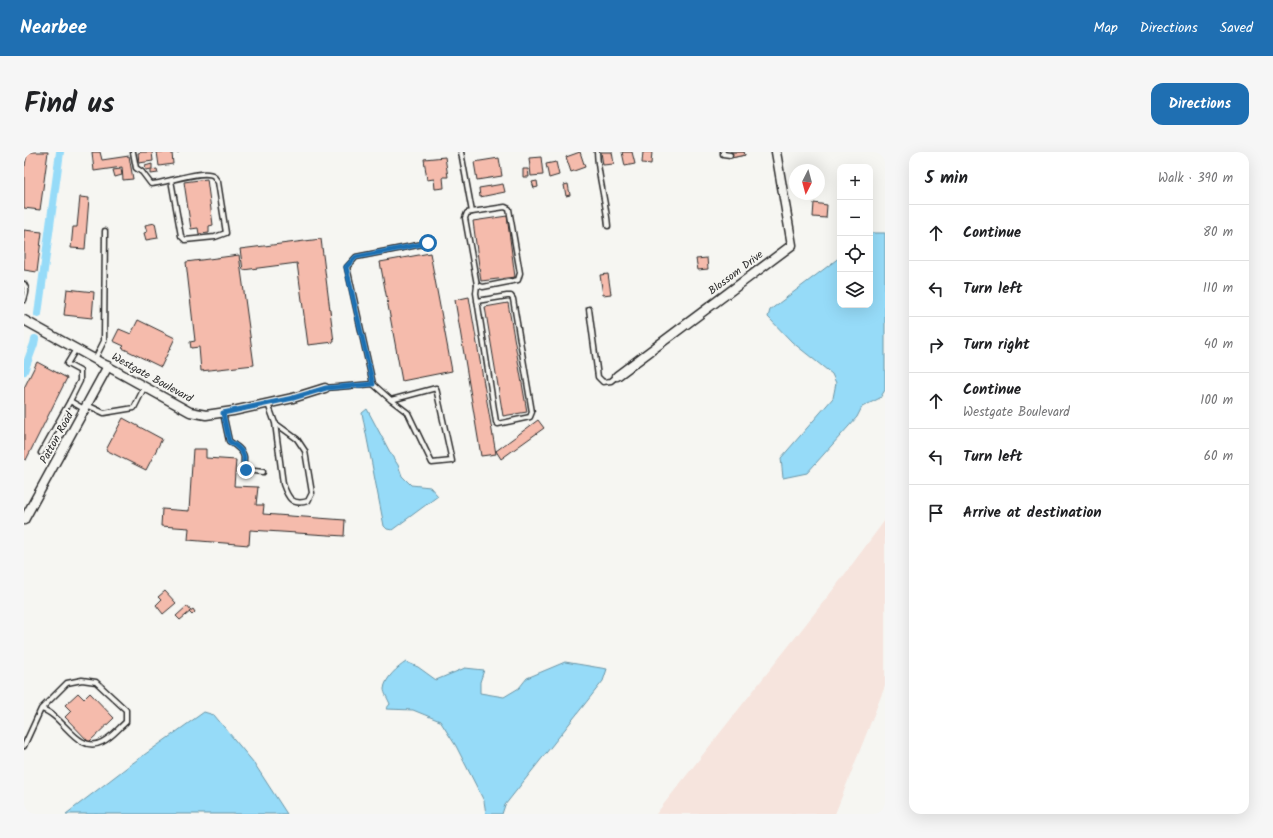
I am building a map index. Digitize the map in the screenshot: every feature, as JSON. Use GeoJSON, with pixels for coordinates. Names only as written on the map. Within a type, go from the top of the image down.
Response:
{"type":"FeatureCollection","features":[{"type":"Feature","properties":{"kind":"street","name":"Blossom Drive"},"geometry":{"type":"LineString","coordinates":[[616,376],[792,245],[776,152]]}},
{"type":"Feature","properties":{"kind":"street","name":"Westgate Boulevard"},"geometry":{"type":"LineString","coordinates":[[24,320],[190,412],[206,415],[223,413],[293,398],[326,388]]}},
{"type":"Feature","properties":{"kind":"street","name":"Patton Road"},"geometry":{"type":"LineString","coordinates":[[24,520],[108,366]]}},
{"type":"Feature","properties":{"kind":"lane"},"geometry":{"type":"LineString","coordinates":[[133,152],[136,168],[142,172],[151,184],[159,184],[170,180],[181,177],[210,174],[214,176],[218,182],[226,233],[215,237],[186,240],[181,236],[170,180]]}},
{"type":"Feature","properties":{"kind":"lane"},"geometry":{"type":"LineString","coordinates":[[461,152],[472,212]]}},
{"type":"Feature","properties":{"kind":"lane"},"geometry":{"type":"LineString","coordinates":[[597,152],[607,211],[608,226]]}},
{"type":"Feature","properties":{"kind":"lane"},"geometry":{"type":"LineString","coordinates":[[723,152],[723,154],[730,155]]}},
{"type":"Feature","properties":{"kind":"lane"},"geometry":{"type":"LineString","coordinates":[[477,285],[483,287],[518,280],[520,272],[509,209],[505,207],[467,213],[465,218],[477,285],[477,301],[496,422],[498,424],[530,417],[532,412],[513,299],[511,296],[507,296],[477,301]]}},
{"type":"Feature","properties":{"kind":"lane"},"geometry":{"type":"LineString","coordinates":[[95,359],[104,341],[105,232]]}},
{"type":"Feature","properties":{"kind":"lane"},"geometry":{"type":"LineString","coordinates":[[391,400],[436,388],[452,461],[432,463],[408,413],[391,400],[373,384],[346,267],[356,257],[428,243]]}},
{"type":"Feature","properties":{"kind":"lane"},"geometry":{"type":"LineString","coordinates":[[24,284],[27,292],[24,300]]}},
{"type":"Feature","properties":{"kind":"lane"},"geometry":{"type":"LineString","coordinates":[[589,309],[598,377],[603,382],[611,381],[616,376]]}},
{"type":"Feature","properties":{"kind":"lane"},"geometry":{"type":"LineString","coordinates":[[41,453],[80,381],[80,371],[67,364],[76,348]]}},
{"type":"Feature","properties":{"kind":"lane"},"geometry":{"type":"LineString","coordinates":[[326,388],[373,384]]}},
{"type":"Feature","properties":{"kind":"lane"},"geometry":{"type":"LineString","coordinates":[[70,401],[104,413],[134,408],[145,386]]}},
{"type":"Feature","properties":{"kind":"lane"},"geometry":{"type":"LineString","coordinates":[[268,404],[275,423],[283,484],[286,493],[291,500],[300,504],[308,501],[312,493],[305,452],[297,439],[275,423]]}},
{"type":"Feature","properties":{"kind":"lane"},"geometry":{"type":"LineString","coordinates":[[223,413],[229,441],[244,455],[244,467],[246,470],[262,472]]}},
{"type":"Feature","properties":{"kind":"lane"},"geometry":{"type":"LineString","coordinates":[[24,746],[41,709],[67,683],[82,680],[96,682],[126,710],[126,722],[103,742],[92,746],[82,742],[49,711],[41,709]]}},
{"type":"Feature","properties":{"kind":"shaded area"},"geometry":{"type":"Polygon","coordinates":[[[885,520],[885,686],[835,814],[656,814],[836,586],[885,520]]]}},
{"type":"Feature","properties":{"kind":"water"},"geometry":{"type":"Polygon","coordinates":[[[873,233],[885,233],[885,390],[880,398],[862,407],[857,417],[807,473],[783,478],[781,458],[833,398],[836,383],[832,374],[792,342],[768,317],[770,310],[837,259],[837,308],[873,308],[873,233]]]}},
{"type":"Feature","properties":{"kind":"water"},"geometry":{"type":"Polygon","coordinates":[[[367,409],[398,465],[402,476],[411,485],[430,487],[438,496],[392,530],[387,529],[384,526],[362,413],[367,409]]]}},
{"type":"Feature","properties":{"kind":"water"},"geometry":{"type":"Polygon","coordinates":[[[406,662],[418,667],[436,680],[465,668],[484,670],[480,682],[480,693],[504,697],[519,688],[527,678],[565,662],[607,669],[603,681],[505,805],[502,814],[486,814],[484,801],[456,746],[440,721],[413,710],[386,709],[390,704],[384,691],[385,685],[392,673],[406,662]]]}},
{"type":"Feature","properties":{"kind":"water"},"geometry":{"type":"Polygon","coordinates":[[[204,712],[214,715],[254,763],[287,814],[66,814],[130,765],[204,712]]]}},
{"type":"Feature","properties":{"kind":"building"},"geometry":{"type":"Polygon","coordinates":[[[27,152],[48,152],[40,210],[24,208],[24,165],[25,166],[27,152]]]}},
{"type":"Feature","properties":{"kind":"building"},"geometry":{"type":"Polygon","coordinates":[[[92,152],[100,152],[102,160],[129,156],[133,179],[123,180],[122,167],[94,171],[92,152]]]}},
{"type":"Feature","properties":{"kind":"building"},"geometry":{"type":"Polygon","coordinates":[[[152,152],[153,161],[139,163],[138,153],[152,152]]]}},
{"type":"Feature","properties":{"kind":"building"},"geometry":{"type":"Polygon","coordinates":[[[157,152],[179,152],[172,153],[173,164],[159,166],[157,152]]]}},
{"type":"Feature","properties":{"kind":"building"},"geometry":{"type":"Polygon","coordinates":[[[580,152],[585,167],[571,172],[566,157],[580,152]]]}},
{"type":"Feature","properties":{"kind":"building"},"geometry":{"type":"Polygon","coordinates":[[[601,152],[612,152],[614,164],[603,165],[601,152]]]}},
{"type":"Feature","properties":{"kind":"building"},"geometry":{"type":"Polygon","coordinates":[[[622,152],[632,152],[635,164],[625,166],[622,152]]]}},
{"type":"Feature","properties":{"kind":"building"},"geometry":{"type":"Polygon","coordinates":[[[643,152],[652,152],[651,164],[642,163],[643,152]]]}},
{"type":"Feature","properties":{"kind":"building"},"geometry":{"type":"Polygon","coordinates":[[[730,152],[744,152],[745,155],[731,158],[730,152]]]}},
{"type":"Feature","properties":{"kind":"building"},"geometry":{"type":"Polygon","coordinates":[[[730,152],[744,152],[745,155],[731,158],[730,152]]]}},
{"type":"Feature","properties":{"kind":"building"},"geometry":{"type":"Polygon","coordinates":[[[445,157],[448,177],[443,177],[444,188],[435,189],[434,179],[427,180],[424,159],[445,157]]]}},
{"type":"Feature","properties":{"kind":"building"},"geometry":{"type":"Polygon","coordinates":[[[541,157],[543,175],[531,176],[529,158],[541,157]]]}},
{"type":"Feature","properties":{"kind":"building"},"geometry":{"type":"Polygon","coordinates":[[[499,158],[502,176],[477,180],[474,162],[499,158]]]}},
{"type":"Feature","properties":{"kind":"building"},"geometry":{"type":"Polygon","coordinates":[[[556,162],[559,175],[549,178],[546,164],[556,162]]]}},
{"type":"Feature","properties":{"kind":"building"},"geometry":{"type":"Polygon","coordinates":[[[152,164],[152,169],[146,170],[145,166],[152,164]]]}},
{"type":"Feature","properties":{"kind":"building"},"geometry":{"type":"Polygon","coordinates":[[[121,169],[122,175],[115,177],[113,170],[121,169]]]}},
{"type":"Feature","properties":{"kind":"building"},"geometry":{"type":"Polygon","coordinates":[[[157,169],[158,173],[151,174],[151,170],[157,169]]]}},
{"type":"Feature","properties":{"kind":"building"},"geometry":{"type":"Polygon","coordinates":[[[523,169],[528,169],[529,177],[523,177],[523,169]]]}},
{"type":"Feature","properties":{"kind":"building"},"geometry":{"type":"Polygon","coordinates":[[[207,179],[213,225],[209,226],[209,233],[199,234],[198,228],[191,229],[184,182],[207,179]]]}},
{"type":"Feature","properties":{"kind":"building"},"geometry":{"type":"Polygon","coordinates":[[[537,181],[538,187],[534,188],[532,182],[537,181]]]}},
{"type":"Feature","properties":{"kind":"building"},"geometry":{"type":"Polygon","coordinates":[[[503,184],[505,192],[480,197],[479,188],[503,184]]]}},
{"type":"Feature","properties":{"kind":"building"},"geometry":{"type":"Polygon","coordinates":[[[568,184],[570,195],[566,196],[564,185],[568,184]]]}},
{"type":"Feature","properties":{"kind":"building"},"geometry":{"type":"Polygon","coordinates":[[[80,197],[89,198],[85,249],[71,248],[73,227],[77,227],[80,197]]]}},
{"type":"Feature","properties":{"kind":"building"},"geometry":{"type":"Polygon","coordinates":[[[814,203],[827,205],[826,218],[813,217],[814,203]]]}},
{"type":"Feature","properties":{"kind":"building"},"geometry":{"type":"Polygon","coordinates":[[[507,216],[515,277],[481,281],[473,221],[507,216]]]}},
{"type":"Feature","properties":{"kind":"building"},"geometry":{"type":"Polygon","coordinates":[[[155,223],[158,238],[146,240],[144,233],[147,232],[145,225],[155,223]]]}},
{"type":"Feature","properties":{"kind":"building"},"geometry":{"type":"Polygon","coordinates":[[[24,230],[42,232],[37,272],[24,270],[24,230]]]}},
{"type":"Feature","properties":{"kind":"building"},"geometry":{"type":"Polygon","coordinates":[[[321,239],[334,342],[308,345],[297,263],[243,270],[240,249],[321,239]]]}},
{"type":"Feature","properties":{"kind":"building"},"geometry":{"type":"Polygon","coordinates":[[[430,253],[452,371],[402,381],[380,262],[430,253]]]}},
{"type":"Feature","properties":{"kind":"building"},"geometry":{"type":"Polygon","coordinates":[[[239,255],[254,365],[201,371],[199,347],[191,348],[190,342],[195,341],[186,262],[239,255]]]}},
{"type":"Feature","properties":{"kind":"building"},"geometry":{"type":"Polygon","coordinates":[[[707,258],[708,269],[698,270],[696,259],[707,258]]]}},
{"type":"Feature","properties":{"kind":"building"},"geometry":{"type":"Polygon","coordinates":[[[608,274],[611,294],[603,295],[600,275],[608,274]]]}},
{"type":"Feature","properties":{"kind":"building"},"geometry":{"type":"Polygon","coordinates":[[[67,289],[94,292],[92,318],[64,315],[67,289]]]}},
{"type":"Feature","properties":{"kind":"building"},"geometry":{"type":"Polygon","coordinates":[[[469,297],[496,454],[481,456],[455,300],[469,297]]]}},
{"type":"Feature","properties":{"kind":"building"},"geometry":{"type":"Polygon","coordinates":[[[508,303],[527,412],[503,416],[485,307],[508,303]]]}},
{"type":"Feature","properties":{"kind":"building"},"geometry":{"type":"Polygon","coordinates":[[[138,320],[175,338],[161,367],[122,348],[124,346],[113,341],[119,329],[131,334],[138,320]]]}},
{"type":"Feature","properties":{"kind":"building"},"geometry":{"type":"Polygon","coordinates":[[[37,362],[67,378],[26,460],[24,459],[24,388],[37,362]]]}},
{"type":"Feature","properties":{"kind":"building"},"geometry":{"type":"Polygon","coordinates":[[[123,418],[162,439],[146,470],[106,450],[123,418]]]}},
{"type":"Feature","properties":{"kind":"building"},"geometry":{"type":"Polygon","coordinates":[[[538,420],[544,428],[501,459],[496,451],[538,420]]]}},
{"type":"Feature","properties":{"kind":"building"},"geometry":{"type":"Polygon","coordinates":[[[193,449],[206,449],[206,458],[236,460],[234,486],[258,487],[256,505],[264,505],[263,514],[345,520],[344,536],[250,530],[249,545],[188,540],[189,528],[161,526],[162,509],[189,511],[193,449]]]}},
{"type":"Feature","properties":{"kind":"building"},"geometry":{"type":"Polygon","coordinates":[[[165,591],[176,603],[163,614],[156,605],[161,600],[158,597],[165,591]]]}},
{"type":"Feature","properties":{"kind":"building"},"geometry":{"type":"Polygon","coordinates":[[[187,606],[191,611],[180,620],[176,616],[187,606]]]}},
{"type":"Feature","properties":{"kind":"building"},"geometry":{"type":"Polygon","coordinates":[[[193,609],[195,612],[192,615],[189,612],[193,609]]]}},
{"type":"Feature","properties":{"kind":"building"},"geometry":{"type":"Polygon","coordinates":[[[78,693],[84,699],[90,693],[114,718],[89,742],[65,717],[71,711],[65,705],[78,693]]]}},
{"type":"Feature","properties":{"kind":"waterway"},"geometry":{"type":"LineString","coordinates":[[38,314],[60,152]]}},
{"type":"Feature","properties":{"kind":"waterway"},"geometry":{"type":"LineString","coordinates":[[24,371],[35,339]]}},
{"type":"Feature","properties":{"kind":"route"},"geometry":{"type":"LineString","coordinates":[[246,470],[244,467],[244,455],[229,441],[223,413],[293,398],[326,388],[373,384],[346,267],[356,257],[428,243]]}}]}
